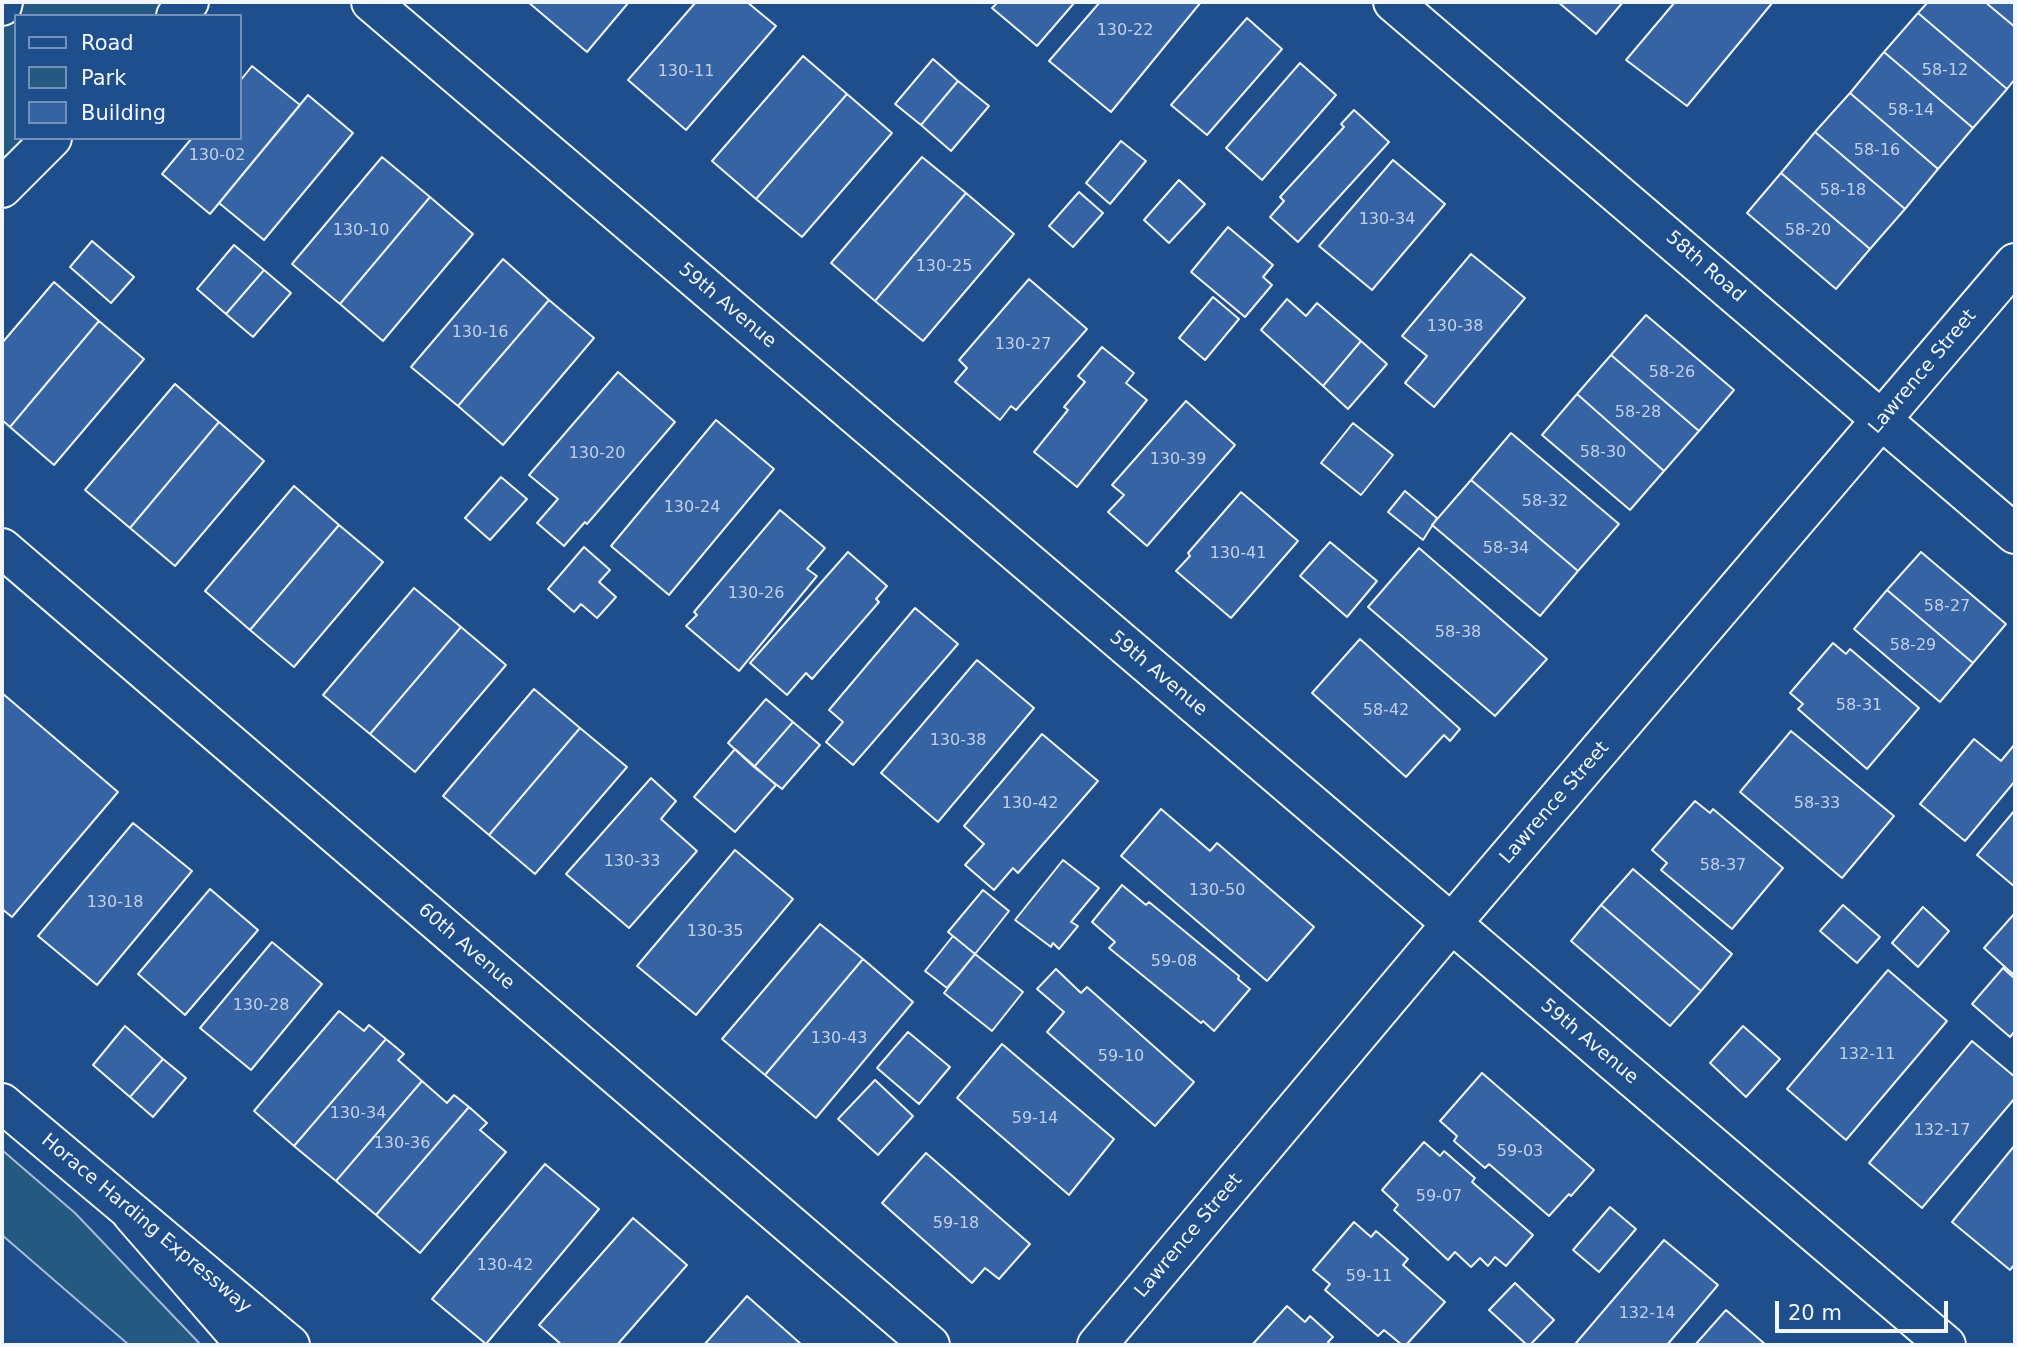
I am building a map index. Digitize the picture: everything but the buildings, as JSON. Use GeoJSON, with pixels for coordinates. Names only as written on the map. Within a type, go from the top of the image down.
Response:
{"type":"FeatureCollection","features":[{"type":"Feature","properties":{"kind":"main road","name":"59th Avenue"},"geometry":{"type":"LineString","coordinates":[[371,2],[1946,1345]]}},
{"type":"Feature","properties":{"kind":"main road","name":"58th Road"},"geometry":{"type":"LineString","coordinates":[[1393,2],[2015,534]]}},
{"type":"Feature","properties":{"kind":"main road"},"geometry":{"type":"LineString","coordinates":[[2,188],[50,140]]}},
{"type":"Feature","properties":{"kind":"main road","name":"Lawrence Street"},"geometry":{"type":"LineString","coordinates":[[1097,1345],[1451,924],[2015,264]]}},
{"type":"Feature","properties":{"kind":"main road","name":"60th Avenue"},"geometry":{"type":"LineString","coordinates":[[2,548],[930,1345]]}},
{"type":"Feature","properties":{"kind":"main road","name":"Horace Harding Expressway"},"geometry":{"type":"LineString","coordinates":[[2,1103],[290,1345]]}},
{"type":"Feature","properties":{"kind":"main road"},"geometry":{"type":"LineString","coordinates":[[132,1214],[246,1345]]}},
{"type":"Feature","properties":{"kind":"green space"},"geometry":{"type":"Polygon","coordinates":[[[2,2],[189,2],[178,14],[14,14],[14,140],[48,140],[2,186],[2,2]]]}},
{"type":"Feature","properties":{"kind":"green space"},"geometry":{"type":"Polygon","coordinates":[[[2,1150],[75,1213],[201,1345],[129,1345],[2,1235],[2,1150]]]}}]}
